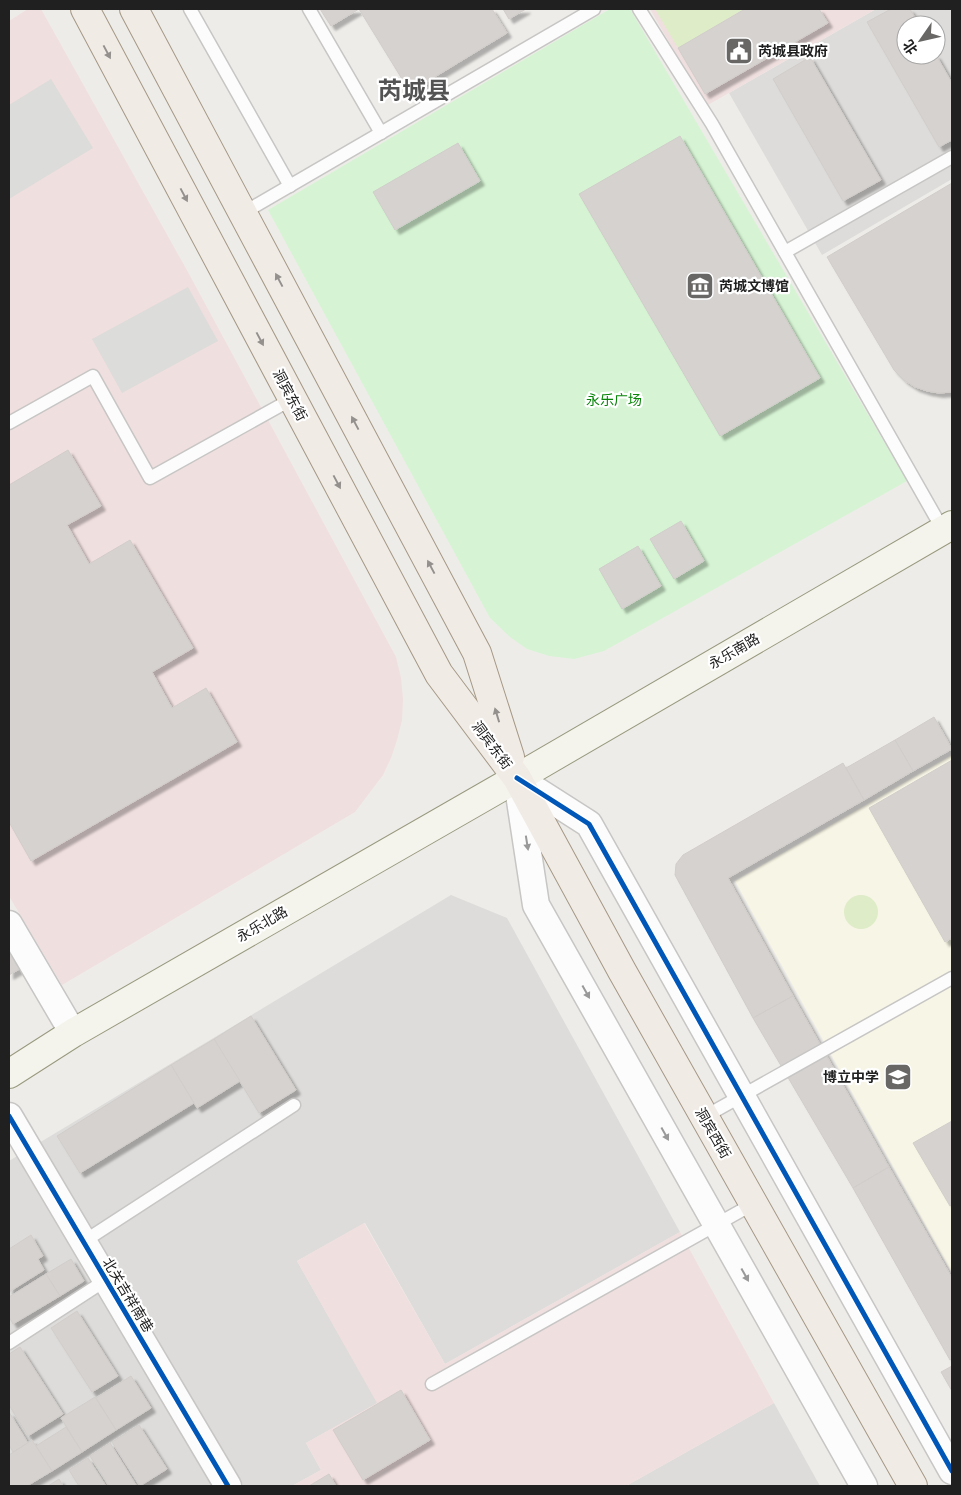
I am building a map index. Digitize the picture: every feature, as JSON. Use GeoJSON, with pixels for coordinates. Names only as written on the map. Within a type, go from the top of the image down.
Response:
{"type":"FeatureCollection","features":[{"type":"Feature","properties":{"kind":"main road","name":"洞宾东街"},"geometry":{"type":"LineString","coordinates":[[84,9],[439,674],[517,778]]}},
{"type":"Feature","properties":{"kind":"main road","name":"洞宾东街"},"geometry":{"type":"LineString","coordinates":[[134,9],[477,653],[517,778]]}},
{"type":"Feature","properties":{"kind":"main road","name":"永乐南路"},"geometry":{"type":"LineString","coordinates":[[517,778],[948,528]]}},
{"type":"Feature","properties":{"kind":"main road","name":"永乐北路"},"geometry":{"type":"LineString","coordinates":[[9,1074],[73,1033],[517,778]]}},
{"type":"Feature","properties":{"kind":"main road","name":"洞宾西街"},"geometry":{"type":"LineString","coordinates":[[517,778],[622,971],[913,1486]]}},
{"type":"Feature","properties":{"kind":"street"},"geometry":{"type":"LineString","coordinates":[[517,778],[589,824],[952,1471]]}},
{"type":"Feature","properties":{"kind":"street"},"geometry":{"type":"LineString","coordinates":[[517,778],[536,905],[864,1486]]}},
{"type":"Feature","properties":{"kind":"street"},"geometry":{"type":"LineString","coordinates":[[9,924],[73,1033]]}},
{"type":"Feature","properties":{"kind":"street","name":"北关吉祥南巷"},"geometry":{"type":"LineString","coordinates":[[9,1116],[228,1486]]}},
{"type":"Feature","properties":{"kind":"lane"},"geometry":{"type":"LineString","coordinates":[[190,9],[290,186]]}},
{"type":"Feature","properties":{"kind":"lane"},"geometry":{"type":"LineString","coordinates":[[309,9],[381,133]]}},
{"type":"Feature","properties":{"kind":"lane"},"geometry":{"type":"LineString","coordinates":[[243,213],[594,9]]}},
{"type":"Feature","properties":{"kind":"lane"},"geometry":{"type":"LineString","coordinates":[[639,9],[712,124],[785,252],[948,528]]}},
{"type":"Feature","properties":{"kind":"lane"},"geometry":{"type":"LineString","coordinates":[[785,252],[952,157]]}},
{"type":"Feature","properties":{"kind":"lane"},"geometry":{"type":"LineString","coordinates":[[9,423],[93,376],[150,478],[292,399]]}},
{"type":"Feature","properties":{"kind":"lane"},"geometry":{"type":"LineString","coordinates":[[704,1117],[952,978]]}},
{"type":"Feature","properties":{"kind":"lane"},"geometry":{"type":"LineString","coordinates":[[83,1242],[294,1105]]}},
{"type":"Feature","properties":{"kind":"lane"},"geometry":{"type":"LineString","coordinates":[[432,1384],[754,1204]]}},
{"type":"Feature","properties":{"kind":"lane"},"geometry":{"type":"LineString","coordinates":[[9,1342],[106,1280]]}},
{"type":"Feature","properties":{"kind":"shaded area"},"geometry":{"type":"Polygon","coordinates":[[[28,9],[41,9],[189,274],[396,657],[403,699],[402,720],[391,758],[383,775],[355,812],[62,985],[9,896],[9,21],[28,9]]]}},
{"type":"Feature","properties":{"kind":"shaded area","name":"芮城县政府"},"geometry":{"type":"Polygon","coordinates":[[[650,9],[876,9],[706,106],[650,9]]]}},
{"type":"Feature","properties":{"kind":"shaded area"},"geometry":{"type":"Polygon","coordinates":[[[876,9],[952,9],[952,179],[822,255],[729,93],[876,9]]]}},
{"type":"Feature","properties":{"kind":"shaded area"},"geometry":{"type":"Polygon","coordinates":[[[51,79],[93,148],[9,199],[9,105],[51,79]]]}},
{"type":"Feature","properties":{"kind":"shaded area"},"geometry":{"type":"Polygon","coordinates":[[[188,287],[218,341],[122,393],[92,339],[188,287]]]}},
{"type":"Feature","properties":{"kind":"shaded area","name":"博立中学"},"geometry":{"type":"Polygon","coordinates":[[[952,755],[952,1273],[735,881],[952,755]]]}},
{"type":"Feature","properties":{"kind":"shaded area"},"geometry":{"type":"Polygon","coordinates":[[[451,895],[507,918],[680,1232],[445,1364],[365,1223],[297,1261],[378,1403],[306,1443],[321,1470],[292,1486],[9,1486],[9,1161],[451,895]]]}},
{"type":"Feature","properties":{"kind":"shaded area"},"geometry":{"type":"Polygon","coordinates":[[[364,1223],[445,1364],[680,1232],[774,1403],[626,1486],[292,1486],[321,1470],[306,1443],[377,1403],[297,1261],[364,1223]]]}},
{"type":"Feature","properties":{"kind":"shaded area"},"geometry":{"type":"Polygon","coordinates":[[[774,1403],[820,1486],[626,1486],[774,1403]]]}},
{"type":"Feature","properties":{"kind":"green space","name":"永乐广场"},"geometry":{"type":"Polygon","coordinates":[[[610,9],[630,9],[907,481],[604,651],[574,659],[549,656],[527,649],[510,637],[490,618],[268,210],[610,9]]]}},
{"type":"Feature","properties":{"kind":"green space"},"geometry":{"type":"Polygon","coordinates":[[[655,9],[745,9],[678,48],[655,9]]]}},
{"type":"Feature","properties":{"kind":"green space"},"geometry":{"type":"Polygon","coordinates":[[[861,895],[873,900],[878,912],[873,924],[861,929],[849,924],[844,912],[849,900],[861,895]]]}},
{"type":"Feature","properties":{"kind":"building"},"geometry":{"type":"Polygon","coordinates":[[[320,9],[359,9],[331,26],[320,9]]]}},
{"type":"Feature","properties":{"kind":"building"},"geometry":{"type":"Polygon","coordinates":[[[359,9],[492,9],[507,33],[410,92],[359,9]]]}},
{"type":"Feature","properties":{"kind":"building"},"geometry":{"type":"Polygon","coordinates":[[[503,9],[526,9],[509,19],[503,9]]]}},
{"type":"Feature","properties":{"kind":"building"},"geometry":{"type":"Polygon","coordinates":[[[745,9],[819,9],[828,23],[705,94],[678,48],[745,9]]]}},
{"type":"Feature","properties":{"kind":"building"},"geometry":{"type":"Polygon","coordinates":[[[891,9],[910,9],[913,15],[896,15],[896,65],[942,65],[952,83],[952,140],[939,147],[867,22],[891,9]]]}},
{"type":"Feature","properties":{"kind":"building"},"geometry":{"type":"Polygon","coordinates":[[[810,57],[881,180],[843,201],[773,79],[810,57]]]}},
{"type":"Feature","properties":{"kind":"building","name":"芮城文博馆"},"geometry":{"type":"Polygon","coordinates":[[[680,136],[820,378],[720,436],[579,194],[680,136]]]}},
{"type":"Feature","properties":{"kind":"building"},"geometry":{"type":"Polygon","coordinates":[[[458,143],[480,181],[395,230],[373,192],[458,143]]]}},
{"type":"Feature","properties":{"kind":"building"},"geometry":{"type":"Polygon","coordinates":[[[952,183],[952,392],[939,393],[915,387],[894,370],[827,257],[952,183]]]}},
{"type":"Feature","properties":{"kind":"building"},"geometry":{"type":"Polygon","coordinates":[[[68,450],[101,506],[67,525],[89,564],[130,540],[193,648],[152,672],[172,708],[206,688],[237,742],[31,861],[9,822],[9,485],[68,450]]]}},
{"type":"Feature","properties":{"kind":"building"},"geometry":{"type":"Polygon","coordinates":[[[681,521],[704,561],[674,579],[650,539],[681,521]]]}},
{"type":"Feature","properties":{"kind":"building"},"geometry":{"type":"Polygon","coordinates":[[[638,546],[661,586],[622,609],[599,569],[638,546]]]}},
{"type":"Feature","properties":{"kind":"building"},"geometry":{"type":"Polygon","coordinates":[[[934,717],[952,749],[913,771],[895,740],[934,717]]]}},
{"type":"Feature","properties":{"kind":"building"},"geometry":{"type":"Polygon","coordinates":[[[895,740],[913,771],[864,800],[846,768],[895,740]]]}},
{"type":"Feature","properties":{"kind":"building"},"geometry":{"type":"Polygon","coordinates":[[[952,760],[952,938],[945,942],[869,808],[952,760]]]}},
{"type":"Feature","properties":{"kind":"building"},"geometry":{"type":"Polygon","coordinates":[[[843,763],[864,800],[728,878],[793,996],[753,1018],[675,875],[676,864],[683,855],[843,763]]]}},
{"type":"Feature","properties":{"kind":"building"},"geometry":{"type":"Polygon","coordinates":[[[9,943],[23,967],[9,975],[9,943]]]}},
{"type":"Feature","properties":{"kind":"building"},"geometry":{"type":"Polygon","coordinates":[[[793,996],[889,1167],[853,1188],[753,1018],[793,996]]]}},
{"type":"Feature","properties":{"kind":"building"},"geometry":{"type":"Polygon","coordinates":[[[251,1016],[296,1090],[259,1113],[214,1039],[251,1016]]]}},
{"type":"Feature","properties":{"kind":"building"},"geometry":{"type":"Polygon","coordinates":[[[214,1039],[240,1081],[197,1108],[171,1065],[214,1039]]]}},
{"type":"Feature","properties":{"kind":"building"},"geometry":{"type":"Polygon","coordinates":[[[171,1065],[194,1103],[80,1173],[57,1136],[171,1065]]]}},
{"type":"Feature","properties":{"kind":"building"},"geometry":{"type":"Polygon","coordinates":[[[952,1121],[952,1205],[950,1206],[913,1143],[952,1121]]]}},
{"type":"Feature","properties":{"kind":"building"},"geometry":{"type":"Polygon","coordinates":[[[889,1167],[952,1278],[952,1359],[950,1360],[853,1188],[889,1167]]]}},
{"type":"Feature","properties":{"kind":"building"},"geometry":{"type":"Polygon","coordinates":[[[31,1235],[43,1256],[38,1259],[44,1270],[9,1292],[9,1249],[31,1235]]]}},
{"type":"Feature","properties":{"kind":"building"},"geometry":{"type":"Polygon","coordinates":[[[71,1259],[84,1281],[60,1296],[46,1274],[71,1259]]]}},
{"type":"Feature","properties":{"kind":"building"},"geometry":{"type":"Polygon","coordinates":[[[46,1274],[60,1296],[13,1324],[9,1317],[9,1297],[46,1274]]]}},
{"type":"Feature","properties":{"kind":"building"},"geometry":{"type":"Polygon","coordinates":[[[77,1311],[118,1376],[92,1392],[51,1328],[77,1311]]]}},
{"type":"Feature","properties":{"kind":"building"},"geometry":{"type":"Polygon","coordinates":[[[20,1347],[63,1414],[28,1436],[9,1405],[9,1354],[20,1347]]]}},
{"type":"Feature","properties":{"kind":"building"},"geometry":{"type":"Polygon","coordinates":[[[952,1366],[952,1391],[941,1372],[952,1366]]]}},
{"type":"Feature","properties":{"kind":"building"},"geometry":{"type":"Polygon","coordinates":[[[131,1376],[151,1408],[116,1430],[96,1398],[131,1376]]]}},
{"type":"Feature","properties":{"kind":"building"},"geometry":{"type":"Polygon","coordinates":[[[401,1390],[430,1440],[363,1480],[333,1430],[401,1390]]]}},
{"type":"Feature","properties":{"kind":"building"},"geometry":{"type":"Polygon","coordinates":[[[95,1397],[116,1430],[82,1452],[61,1418],[95,1397]]]}},
{"type":"Feature","properties":{"kind":"building"},"geometry":{"type":"Polygon","coordinates":[[[9,1412],[28,1443],[13,1452],[9,1445],[9,1412]]]}},
{"type":"Feature","properties":{"kind":"building"},"geometry":{"type":"Polygon","coordinates":[[[139,1425],[167,1469],[140,1486],[112,1442],[139,1425]]]}},
{"type":"Feature","properties":{"kind":"building"},"geometry":{"type":"Polygon","coordinates":[[[66,1427],[82,1452],[52,1471],[36,1446],[66,1427]]]}},
{"type":"Feature","properties":{"kind":"building"},"geometry":{"type":"Polygon","coordinates":[[[32,1440],[52,1471],[27,1486],[9,1486],[9,1455],[32,1440]]]}},
{"type":"Feature","properties":{"kind":"building"},"geometry":{"type":"Polygon","coordinates":[[[110,1443],[135,1486],[109,1486],[90,1456],[110,1443]]]}},
{"type":"Feature","properties":{"kind":"building"},"geometry":{"type":"Polygon","coordinates":[[[88,1458],[106,1486],[79,1486],[69,1470],[88,1458]]]}},
{"type":"Feature","properties":{"kind":"building"},"geometry":{"type":"Polygon","coordinates":[[[329,1474],[336,1486],[309,1486],[329,1474]]]}},
{"type":"Feature","properties":{"kind":"building"},"geometry":{"type":"Polygon","coordinates":[[[59,1479],[63,1486],[48,1486],[59,1479]]]}},
{"type":"Feature","properties":{"kind":"cycle path"},"geometry":{"type":"LineString","coordinates":[[517,778],[589,824],[952,1471]]}},
{"type":"Feature","properties":{"kind":"cycle path"},"geometry":{"type":"LineString","coordinates":[[9,1116],[228,1486]]}},
{"type":"Feature","properties":{"kind":"place","name":"芮城县政府"},"geometry":{"type":"Point","coordinates":[739,51]}},
{"type":"Feature","properties":{"kind":"place","name":"芮城文博馆"},"geometry":{"type":"Point","coordinates":[700,286]}},
{"type":"Feature","properties":{"kind":"place","name":"博立中学"},"geometry":{"type":"Point","coordinates":[898,1077]}},
{"type":"Feature","properties":{"kind":"district","name":"芮城县"},"geometry":{"type":"Point","coordinates":[414,91]}}]}
